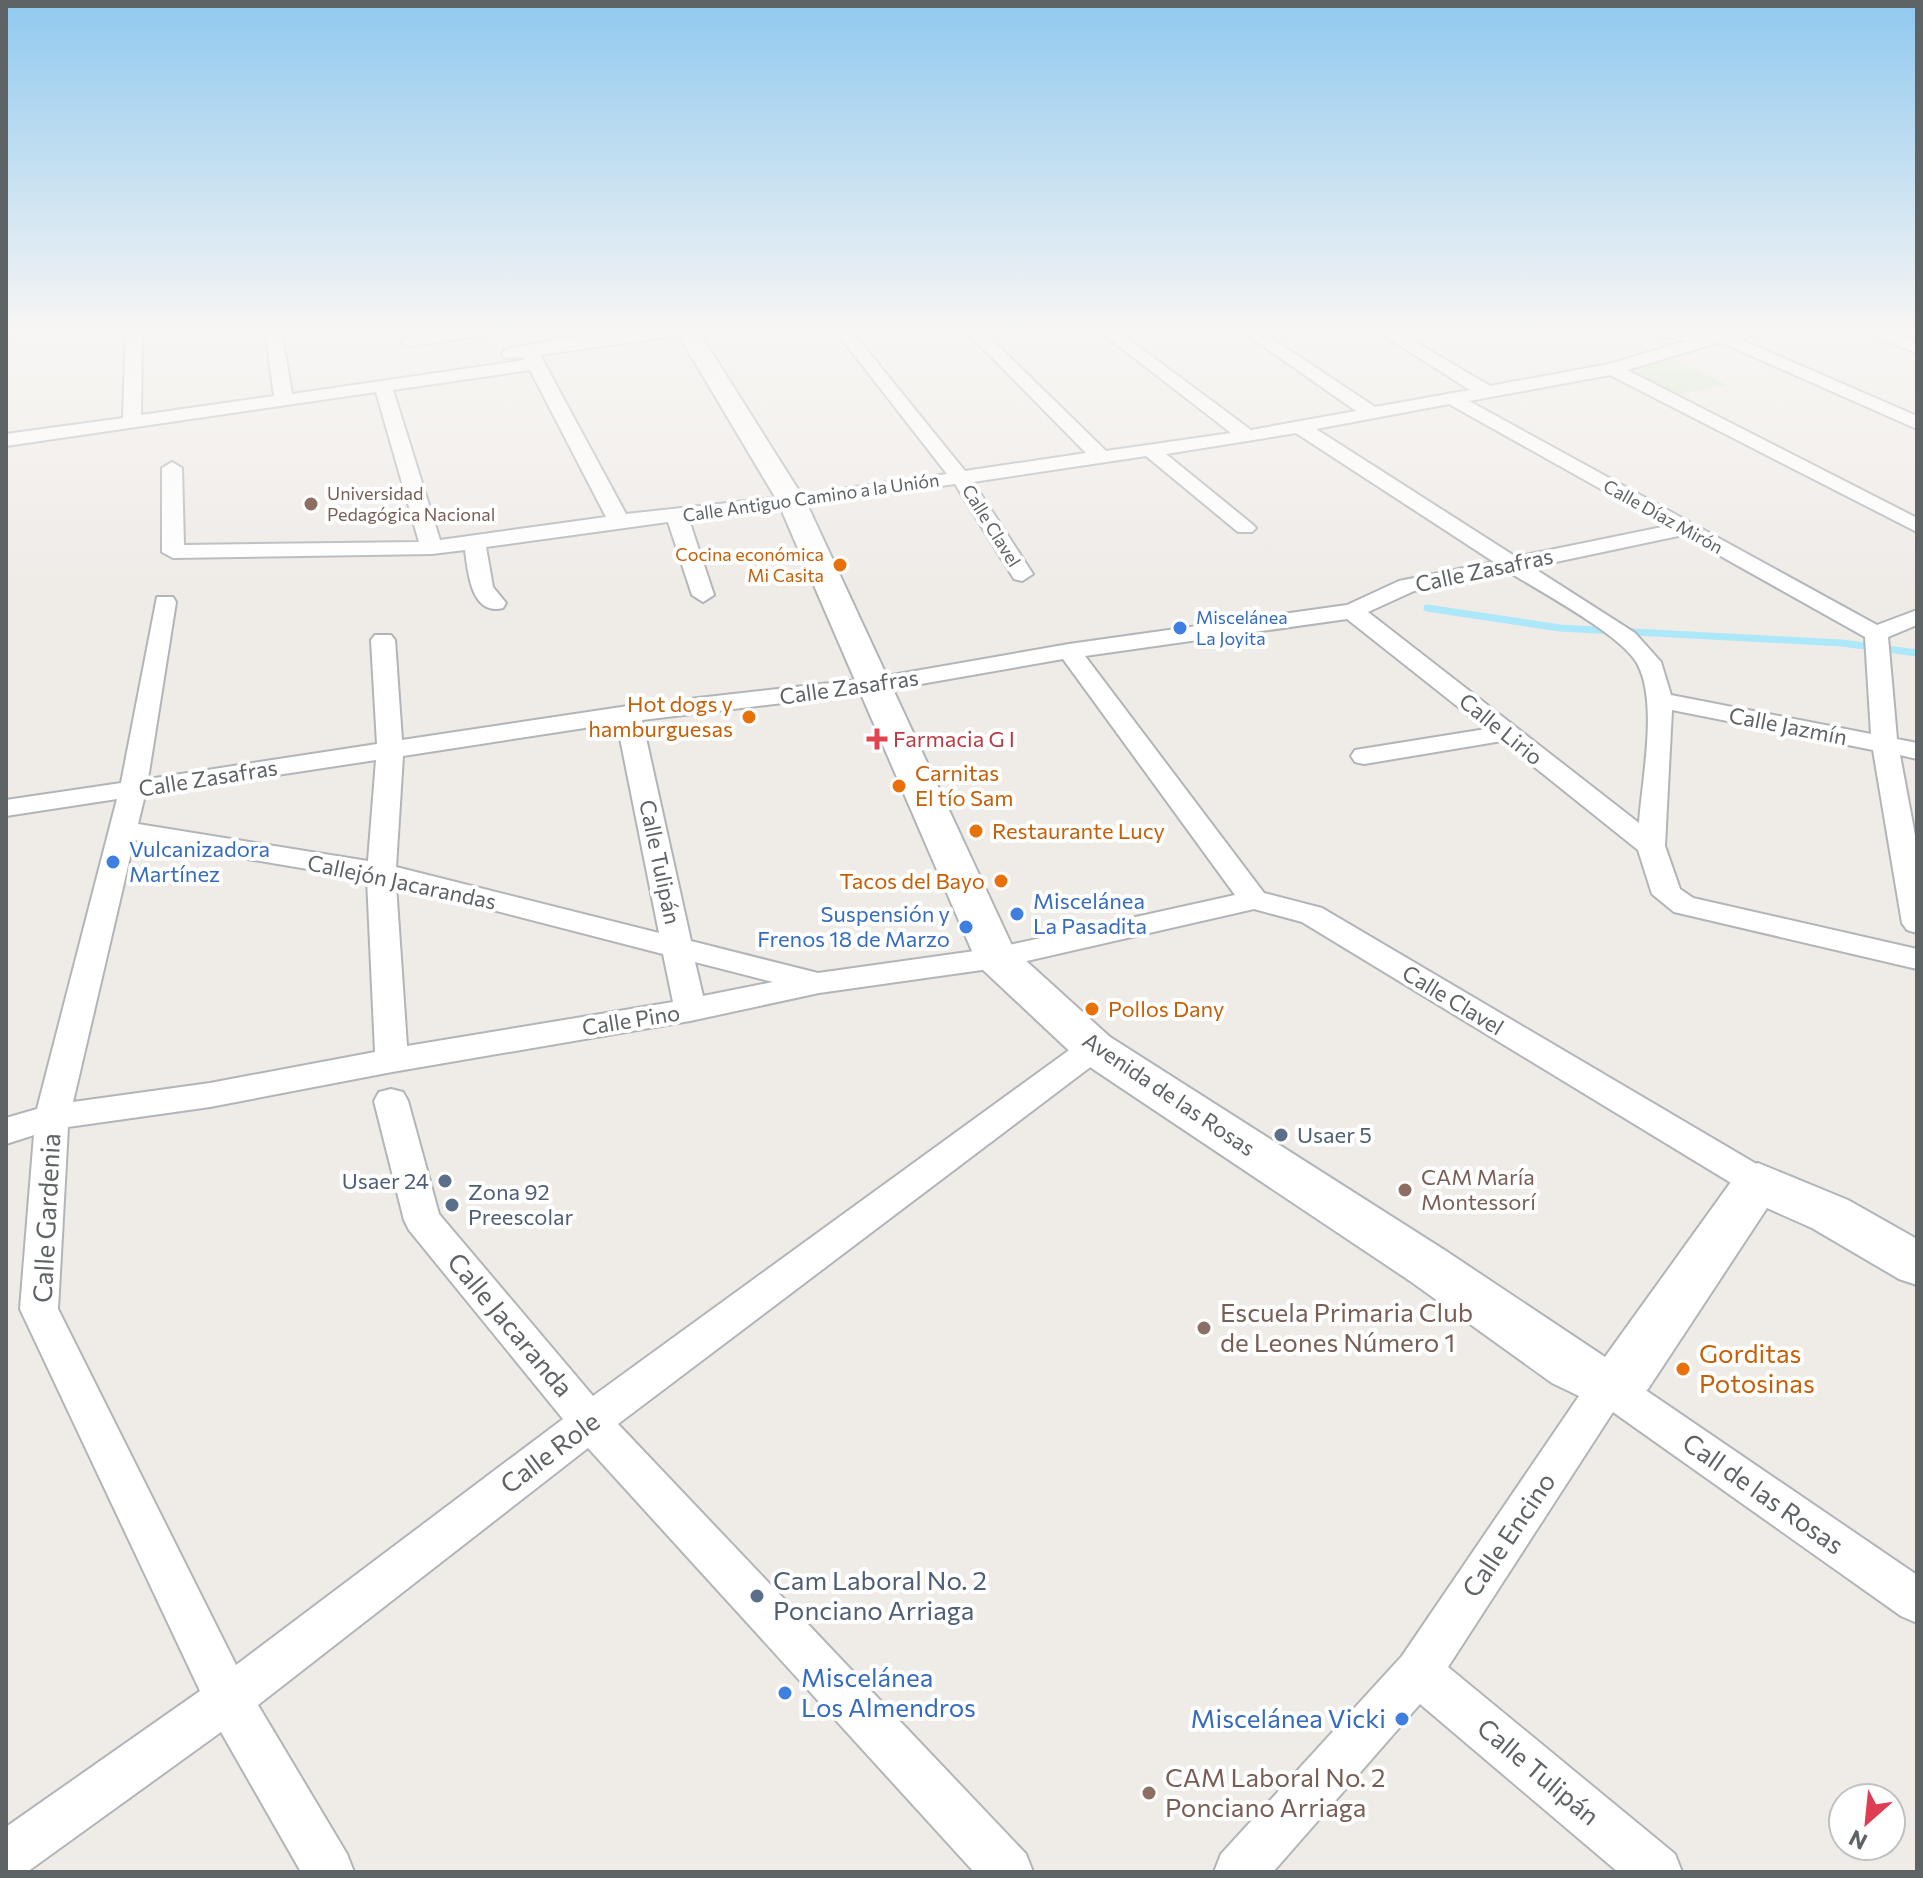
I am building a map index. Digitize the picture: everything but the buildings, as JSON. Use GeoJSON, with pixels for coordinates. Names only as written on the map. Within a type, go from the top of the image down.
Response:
{"type":"FeatureCollection","features":[{"type":"Feature","properties":{"kind":"street"},"geometry":{"type":"LineString","coordinates":[[132,417],[132,424]]}},
{"type":"Feature","properties":{"kind":"street"},"geometry":{"type":"LineString","coordinates":[[6,440],[177,417]]}},
{"type":"Feature","properties":{"kind":"street"},"geometry":{"type":"LineString","coordinates":[[392,417],[432,548]]}},
{"type":"Feature","properties":{"kind":"street"},"geometry":{"type":"LineString","coordinates":[[564,417],[619,521]]}},
{"type":"Feature","properties":{"kind":"street","name":"Avenida de las Rosas"},"geometry":{"type":"LineString","coordinates":[[740,417],[792,502],[996,958],[1094,1048],[1428,1266],[1571,1366],[1608,1386]]}},
{"type":"Feature","properties":{"kind":"street","name":"Calle Clavel"},"geometry":{"type":"LineString","coordinates":[[912,417],[960,477],[1022,574]]}},
{"type":"Feature","properties":{"kind":"street"},"geometry":{"type":"LineString","coordinates":[[1060,417],[1101,457]]}},
{"type":"Feature","properties":{"kind":"street"},"geometry":{"type":"LineString","coordinates":[[1221,417],[1247,436]]}},
{"type":"Feature","properties":{"kind":"street","name":"Calle Antiguo Camino a la Unión"},"geometry":{"type":"LineString","coordinates":[[172,468],[173,552],[432,548],[1152,452],[1344,417]]}},
{"type":"Feature","properties":{"kind":"street","name":"Calle Díaz Mirón"},"geometry":{"type":"LineString","coordinates":[[1484,417],[1876,634]]}},
{"type":"Feature","properties":{"kind":"street"},"geometry":{"type":"LineString","coordinates":[[1705,417],[1917,526]]}},
{"type":"Feature","properties":{"kind":"street"},"geometry":{"type":"LineString","coordinates":[[1297,425],[1627,638],[1649,662],[1660,700],[1651,846],[1667,894],[1684,905],[1917,959]]}},
{"type":"Feature","properties":{"kind":"street"},"geometry":{"type":"LineString","coordinates":[[1152,452],[1245,528]]}},
{"type":"Feature","properties":{"kind":"street"},"geometry":{"type":"LineString","coordinates":[[677,516],[703,595]]}},
{"type":"Feature","properties":{"kind":"street","name":"Calle Zasafras"},"geometry":{"type":"LineString","coordinates":[[6,808],[628,714],[875,685],[1069,651],[1352,611],[1407,586],[1684,529]]}},
{"type":"Feature","properties":{"kind":"street"},"geometry":{"type":"LineString","coordinates":[[474,542],[482,589],[495,603]]}},
{"type":"Feature","properties":{"kind":"street","name":"Calle Gardenia"},"geometry":{"type":"LineString","coordinates":[[165,602],[133,789],[52,1117],[39,1309],[228,1699],[329,1872]]}},
{"type":"Feature","properties":{"kind":"street","name":"Calle Lirio"},"geometry":{"type":"LineString","coordinates":[[1352,611],[1651,846]]}},
{"type":"Feature","properties":{"kind":"street"},"geometry":{"type":"LineString","coordinates":[[1917,617],[1876,634],[1885,746],[1917,923]]}},
{"type":"Feature","properties":{"kind":"street","name":"Calle Jacaranda"},"geometry":{"type":"LineString","coordinates":[[383,640],[390,750],[381,872],[391,1081],[422,1220],[590,1422],[1008,1872]]}},
{"type":"Feature","properties":{"kind":"street"},"geometry":{"type":"LineString","coordinates":[[1069,651],[1254,900]]}},
{"type":"Feature","properties":{"kind":"street","name":"Calle Jazmín"},"geometry":{"type":"LineString","coordinates":[[1660,700],[1917,751]]}},
{"type":"Feature","properties":{"kind":"street","name":"Calle Tulipán"},"geometry":{"type":"LineString","coordinates":[[628,714],[690,1010]]}},
{"type":"Feature","properties":{"kind":"street"},"geometry":{"type":"LineString","coordinates":[[1364,756],[1506,733]]}},
{"type":"Feature","properties":{"kind":"street","name":"Callejón Jacarandas"},"geometry":{"type":"LineString","coordinates":[[124,830],[381,872],[819,983]]}},
{"type":"Feature","properties":{"kind":"street","name":"Calle Clavel"},"geometry":{"type":"LineString","coordinates":[[1254,900],[1312,915],[1758,1182],[1830,1214],[1917,1264]]}},
{"type":"Feature","properties":{"kind":"street","name":"Calle Pino"},"geometry":{"type":"LineString","coordinates":[[6,1131],[52,1117],[210,1095],[391,1081],[690,1010],[819,983],[996,958],[1254,900]]}},
{"type":"Feature","properties":{"kind":"street","name":"Calle Role"},"geometry":{"type":"LineString","coordinates":[[6,1857],[228,1699],[590,1422],[1094,1048]]}},
{"type":"Feature","properties":{"kind":"street","name":"Calle Encino"},"geometry":{"type":"LineString","coordinates":[[1239,1872],[1418,1672],[1608,1386],[1628,1372],[1758,1182]]}},
{"type":"Feature","properties":{"kind":"street","name":"Call de las Rosas"},"geometry":{"type":"LineString","coordinates":[[1608,1386],[1917,1601]]}},
{"type":"Feature","properties":{"kind":"street","name":"Calle Tulipán"},"geometry":{"type":"LineString","coordinates":[[1418,1672],[1657,1872]]}},
{"type":"Feature","properties":{"kind":"waterway"},"geometry":{"type":"LineString","coordinates":[[1427,608],[1560,628],[1842,643],[1917,653]]}},
{"type":"Feature","properties":{"kind":"place","name":"Universidad Pedagógica Nacional"},"geometry":{"type":"Point","coordinates":[311,504]}},
{"type":"Feature","properties":{"kind":"place","name":"Cocina económica Mi Casita"},"geometry":{"type":"Point","coordinates":[840,565]}},
{"type":"Feature","properties":{"kind":"place","name":"Miscelánea La Joyita"},"geometry":{"type":"Point","coordinates":[1180,628]}},
{"type":"Feature","properties":{"kind":"place","name":"Hot dogs y hamburguesas"},"geometry":{"type":"Point","coordinates":[749,717]}},
{"type":"Feature","properties":{"kind":"place","name":"Farmacia G I"},"geometry":{"type":"Point","coordinates":[877,739]}},
{"type":"Feature","properties":{"kind":"place","name":"Carnitas El tío Sam"},"geometry":{"type":"Point","coordinates":[899,786]}},
{"type":"Feature","properties":{"kind":"place","name":"Restaurante Lucy"},"geometry":{"type":"Point","coordinates":[976,831]}},
{"type":"Feature","properties":{"kind":"place","name":"Vulcanizadora Martínez"},"geometry":{"type":"Point","coordinates":[113,862]}},
{"type":"Feature","properties":{"kind":"place","name":"Tacos del Bayo"},"geometry":{"type":"Point","coordinates":[1001,881]}},
{"type":"Feature","properties":{"kind":"place","name":"Miscelánea La Pasadita"},"geometry":{"type":"Point","coordinates":[1017,914]}},
{"type":"Feature","properties":{"kind":"place","name":"Suspensión y Frenos 18 de Marzo"},"geometry":{"type":"Point","coordinates":[966,927]}},
{"type":"Feature","properties":{"kind":"place","name":"Pollos Dany"},"geometry":{"type":"Point","coordinates":[1092,1009]}},
{"type":"Feature","properties":{"kind":"place","name":"Usaer 5"},"geometry":{"type":"Point","coordinates":[1281,1135]}},
{"type":"Feature","properties":{"kind":"place","name":"Usaer 24"},"geometry":{"type":"Point","coordinates":[445,1181]}},
{"type":"Feature","properties":{"kind":"place","name":"CAM María Montessorí"},"geometry":{"type":"Point","coordinates":[1405,1190]}},
{"type":"Feature","properties":{"kind":"place","name":"Zona 92 Preescolar"},"geometry":{"type":"Point","coordinates":[452,1205]}},
{"type":"Feature","properties":{"kind":"place","name":"Escuela Primaria Club de Leones Número 1"},"geometry":{"type":"Point","coordinates":[1204,1328]}},
{"type":"Feature","properties":{"kind":"place","name":"Gorditas Potosinas"},"geometry":{"type":"Point","coordinates":[1683,1369]}},
{"type":"Feature","properties":{"kind":"place","name":"Cam Laboral No. 2 Ponciano Arriaga"},"geometry":{"type":"Point","coordinates":[757,1596]}},
{"type":"Feature","properties":{"kind":"place","name":"Miscelánea Los Almendros"},"geometry":{"type":"Point","coordinates":[785,1693]}},
{"type":"Feature","properties":{"kind":"place","name":"Miscelánea Vicki"},"geometry":{"type":"Point","coordinates":[1402,1719]}},
{"type":"Feature","properties":{"kind":"place","name":"CAM Laboral No. 2 Ponciano Arriaga"},"geometry":{"type":"Point","coordinates":[1149,1793]}}]}
